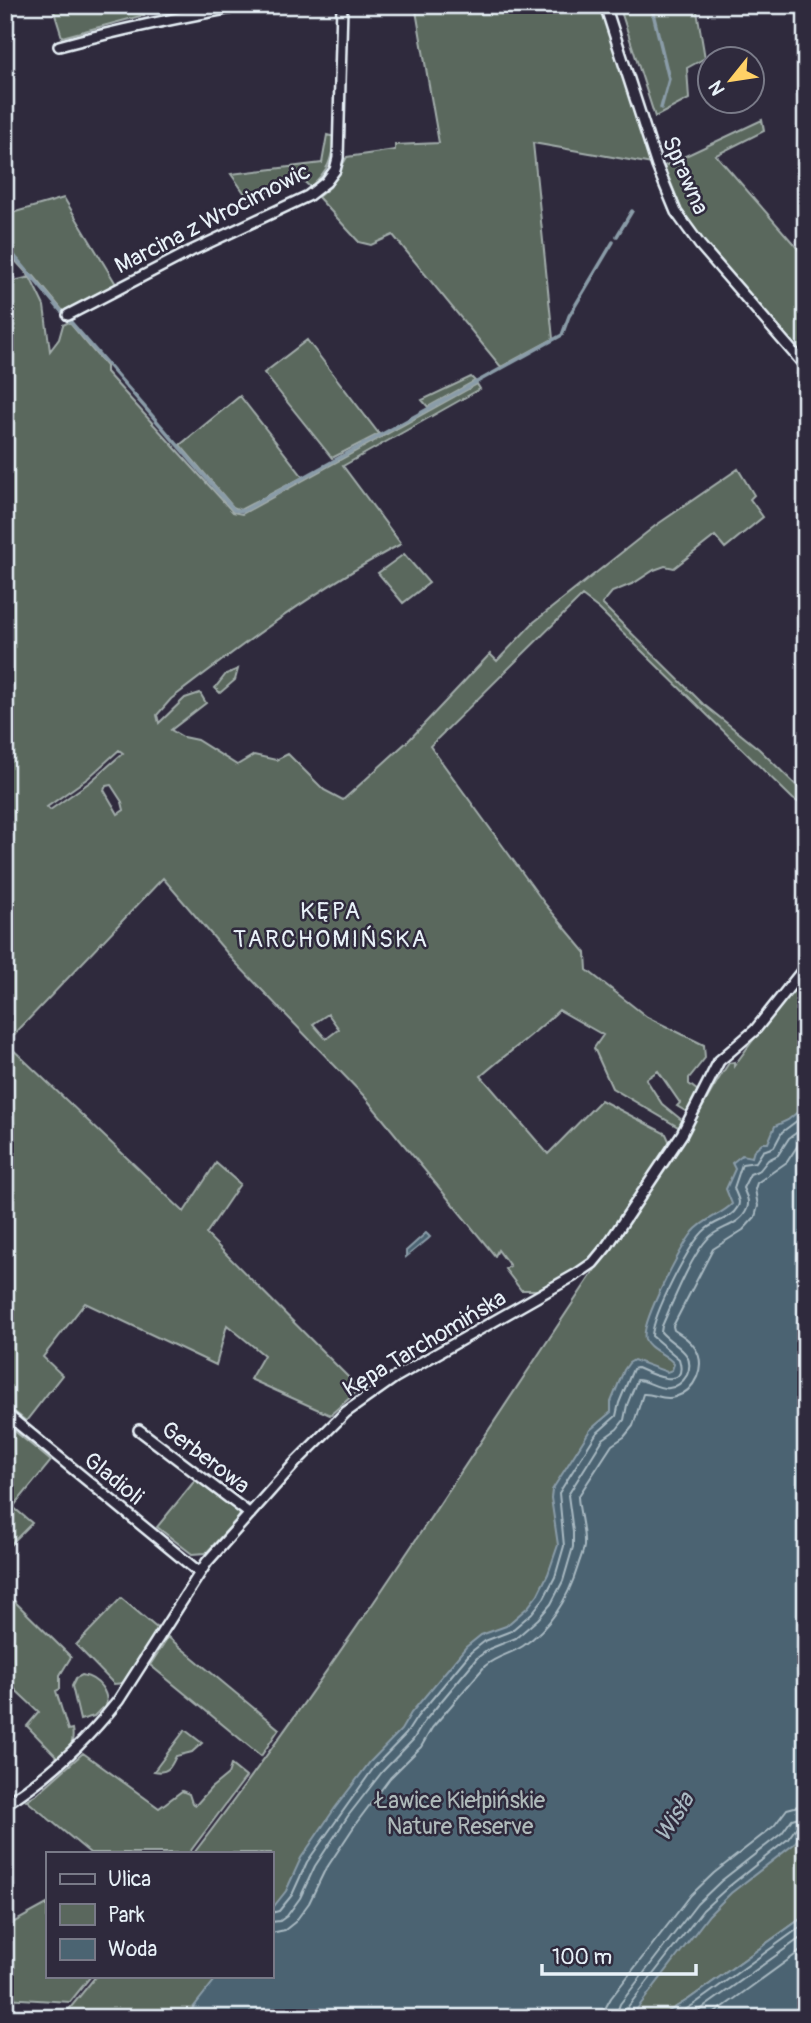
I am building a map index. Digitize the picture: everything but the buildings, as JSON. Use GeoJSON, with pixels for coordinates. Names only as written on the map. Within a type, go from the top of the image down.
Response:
{"type":"FeatureCollection","features":[{"type":"Feature","properties":{"kind":"street"},"geometry":{"type":"LineString","coordinates":[[59,46],[141,24],[248,5]]}},
{"type":"Feature","properties":{"kind":"street","name":"Marcina z Wrocimowic"},"geometry":{"type":"LineString","coordinates":[[68,314],[191,251],[308,197],[326,182],[335,170],[338,158],[342,5]]}},
{"type":"Feature","properties":{"kind":"street","name":"Sprawna"},"geometry":{"type":"LineString","coordinates":[[605,5],[656,162],[677,212],[700,245],[806,367]]}},
{"type":"Feature","properties":{"kind":"street","name":"Kępa Tarchomińska"},"geometry":{"type":"LineString","coordinates":[[5,1804],[66,1759],[113,1708],[222,1543],[346,1412],[394,1378],[593,1263],[682,1135],[719,1061],[766,1017],[806,965]]}},
{"type":"Feature","properties":{"kind":"street","name":"Gladioli"},"geometry":{"type":"LineString","coordinates":[[5,1413],[200,1573]]}},
{"type":"Feature","properties":{"kind":"street","name":"Gerberowa"},"geometry":{"type":"LineString","coordinates":[[139,1430],[250,1514]]}},
{"type":"Feature","properties":{"kind":"green space"},"geometry":{"type":"Polygon","coordinates":[[[52,5],[141,5],[144,15],[62,37],[52,5]]]}},
{"type":"Feature","properties":{"kind":"green space"},"geometry":{"type":"Polygon","coordinates":[[[415,5],[602,5],[652,164],[533,143],[553,339],[501,367],[393,235],[371,245],[359,242],[318,197],[330,187],[347,157],[395,150],[395,145],[439,143],[415,5]]]}},
{"type":"Feature","properties":{"kind":"green space"},"geometry":{"type":"Polygon","coordinates":[[[619,5],[696,5],[703,46],[696,46],[696,63],[687,68],[689,99],[655,117],[619,5]]]}},
{"type":"Feature","properties":{"kind":"green space"},"geometry":{"type":"Polygon","coordinates":[[[762,120],[764,131],[716,155],[806,258],[806,359],[705,243],[683,213],[664,166],[762,120]]]}},
{"type":"Feature","properties":{"kind":"green space"},"geometry":{"type":"Polygon","coordinates":[[[327,135],[335,137],[330,159],[325,170],[310,187],[298,176],[250,201],[231,174],[322,163],[327,135]]]}},
{"type":"Feature","properties":{"kind":"green space"},"geometry":{"type":"Polygon","coordinates":[[[64,198],[116,284],[63,311],[34,276],[30,277],[5,249],[5,215],[64,198]]]}},
{"type":"Feature","properties":{"kind":"green space"},"geometry":{"type":"Polygon","coordinates":[[[30,277],[44,306],[50,351],[59,339],[63,325],[69,322],[106,366],[106,372],[233,512],[242,514],[477,384],[480,389],[343,466],[401,544],[341,578],[283,617],[171,699],[157,715],[159,723],[185,698],[200,693],[206,703],[171,730],[183,737],[197,740],[237,765],[254,755],[276,760],[288,754],[324,790],[343,800],[410,739],[490,654],[497,661],[534,622],[655,526],[738,469],[754,495],[750,499],[763,517],[725,548],[715,536],[674,568],[665,566],[654,570],[634,583],[612,592],[602,604],[703,704],[759,749],[806,795],[806,807],[793,799],[599,609],[582,596],[430,746],[545,904],[586,953],[587,970],[647,1017],[704,1045],[705,1058],[689,1078],[689,1084],[698,1091],[687,1112],[677,1106],[680,1103],[658,1071],[646,1079],[662,1104],[683,1121],[680,1128],[612,1088],[594,1048],[603,1035],[559,1010],[481,1076],[548,1154],[601,1100],[666,1134],[671,1145],[586,1263],[538,1290],[521,1290],[505,1269],[510,1266],[498,1250],[495,1256],[364,1096],[234,961],[163,878],[6,1043],[184,1212],[216,1163],[240,1184],[206,1234],[360,1389],[330,1415],[250,1379],[264,1355],[227,1325],[216,1365],[85,1303],[43,1357],[62,1375],[26,1421],[5,1404],[5,283],[30,277]],[[119,750],[88,778],[47,807],[50,810],[90,782],[123,753],[119,750]],[[111,785],[104,790],[118,814],[124,810],[122,802],[111,785]],[[328,1014],[313,1024],[326,1039],[339,1029],[328,1014]]]}},
{"type":"Feature","properties":{"kind":"green space"},"geometry":{"type":"Polygon","coordinates":[[[307,340],[379,434],[332,458],[264,373],[307,340]]]}},
{"type":"Feature","properties":{"kind":"green space"},"geometry":{"type":"Polygon","coordinates":[[[471,377],[475,381],[428,407],[422,400],[471,377]]]}},
{"type":"Feature","properties":{"kind":"green space"},"geometry":{"type":"Polygon","coordinates":[[[240,396],[303,477],[240,510],[233,507],[180,445],[240,396]]]}},
{"type":"Feature","properties":{"kind":"green space"},"geometry":{"type":"Polygon","coordinates":[[[404,554],[429,583],[403,603],[378,573],[404,554]]]}},
{"type":"Feature","properties":{"kind":"green space"},"geometry":{"type":"Polygon","coordinates":[[[238,669],[235,680],[220,693],[215,688],[226,674],[238,669]]]}},
{"type":"Feature","properties":{"kind":"green space","name":"Ławice Kiełpińskie Nature Reserve"},"geometry":{"type":"Polygon","coordinates":[[[806,968],[806,1545],[583,2018],[62,2018],[94,1978],[273,1978],[273,1852],[195,1852],[320,1680],[687,1134],[729,1063],[734,1062],[734,1066],[806,968]]]}},
{"type":"Feature","properties":{"kind":"green space"},"geometry":{"type":"Polygon","coordinates":[[[6,1424],[51,1461],[13,1507],[32,1523],[5,1550],[6,1424]]]}},
{"type":"Feature","properties":{"kind":"green space"},"geometry":{"type":"Polygon","coordinates":[[[197,1478],[241,1512],[206,1553],[192,1554],[157,1527],[197,1478]]]}},
{"type":"Feature","properties":{"kind":"green space"},"geometry":{"type":"Polygon","coordinates":[[[5,1592],[71,1657],[60,1675],[60,1689],[56,1691],[68,1730],[72,1729],[73,1739],[59,1759],[27,1726],[39,1712],[5,1680],[5,1592]]]}},
{"type":"Feature","properties":{"kind":"green space"},"geometry":{"type":"Polygon","coordinates":[[[121,1598],[158,1629],[124,1683],[114,1684],[76,1645],[121,1598]]]}},
{"type":"Feature","properties":{"kind":"green space"},"geometry":{"type":"Polygon","coordinates":[[[168,1637],[279,1729],[261,1756],[150,1665],[168,1637]]]}},
{"type":"Feature","properties":{"kind":"green space"},"geometry":{"type":"Polygon","coordinates":[[[82,1675],[98,1683],[105,1693],[106,1704],[105,1710],[102,1708],[94,1716],[80,1720],[72,1686],[76,1678],[82,1675]]]}},
{"type":"Feature","properties":{"kind":"green space"},"geometry":{"type":"Polygon","coordinates":[[[185,1730],[202,1743],[192,1752],[176,1756],[166,1770],[154,1771],[185,1730]]]}},
{"type":"Feature","properties":{"kind":"green space"},"geometry":{"type":"Polygon","coordinates":[[[83,1753],[159,1808],[182,1791],[189,1794],[192,1803],[196,1805],[228,1774],[231,1765],[246,1777],[190,1852],[89,1852],[26,1800],[37,1794],[83,1753]]]}},
{"type":"Feature","properties":{"kind":"green space"},"geometry":{"type":"Polygon","coordinates":[[[806,1794],[806,1915],[689,1999],[658,2018],[623,2018],[806,1794]]]}},
{"type":"Feature","properties":{"kind":"green space"},"geometry":{"type":"Polygon","coordinates":[[[46,1905],[46,1978],[89,1978],[70,2002],[5,1998],[5,1927],[46,1905]]]}},
{"type":"Feature","properties":{"kind":"water","name":"Ławice Kiełpińskie Nature Reserve"},"geometry":{"type":"Polygon","coordinates":[[[806,1105],[806,1826],[794,1844],[731,1893],[709,1915],[630,2018],[185,2018],[216,1978],[273,1978],[273,1907],[286,1891],[301,1858],[335,1808],[466,1647],[481,1635],[506,1626],[528,1607],[538,1594],[558,1545],[552,1490],[590,1430],[611,1412],[611,1402],[629,1363],[634,1360],[667,1372],[672,1370],[674,1364],[645,1339],[645,1330],[655,1302],[693,1232],[732,1204],[726,1189],[735,1169],[732,1163],[742,1155],[752,1157],[754,1150],[762,1143],[768,1143],[775,1126],[788,1120],[806,1105]]]}},
{"type":"Feature","properties":{"kind":"water"},"geometry":{"type":"Polygon","coordinates":[[[426,1233],[430,1237],[406,1257],[406,1251],[426,1233]]]}},
{"type":"Feature","properties":{"kind":"water"},"geometry":{"type":"Polygon","coordinates":[[[806,1915],[806,2018],[658,2018],[689,1999],[806,1915]]]}},
{"type":"Feature","properties":{"kind":"waterway"},"geometry":{"type":"LineString","coordinates":[[651,5],[669,79],[661,108]]}},
{"type":"Feature","properties":{"kind":"waterway"},"geometry":{"type":"LineString","coordinates":[[617,236],[632,211]]}},
{"type":"Feature","properties":{"kind":"waterway"},"geometry":{"type":"LineString","coordinates":[[69,320],[234,510],[243,511],[562,335],[569,316],[613,242]]}},
{"type":"Feature","properties":{"kind":"waterway"},"geometry":{"type":"LineString","coordinates":[[5,245],[61,311]]}},
{"type":"Feature","properties":{"kind":"district","name":"KĘPA TARCHOMIŃSKA"},"geometry":{"type":"Point","coordinates":[331,925]}},
{"type":"Feature","properties":{"kind":"water label","name":"Wisła"},"geometry":{"type":"Point","coordinates":[674,1817]}}]}
